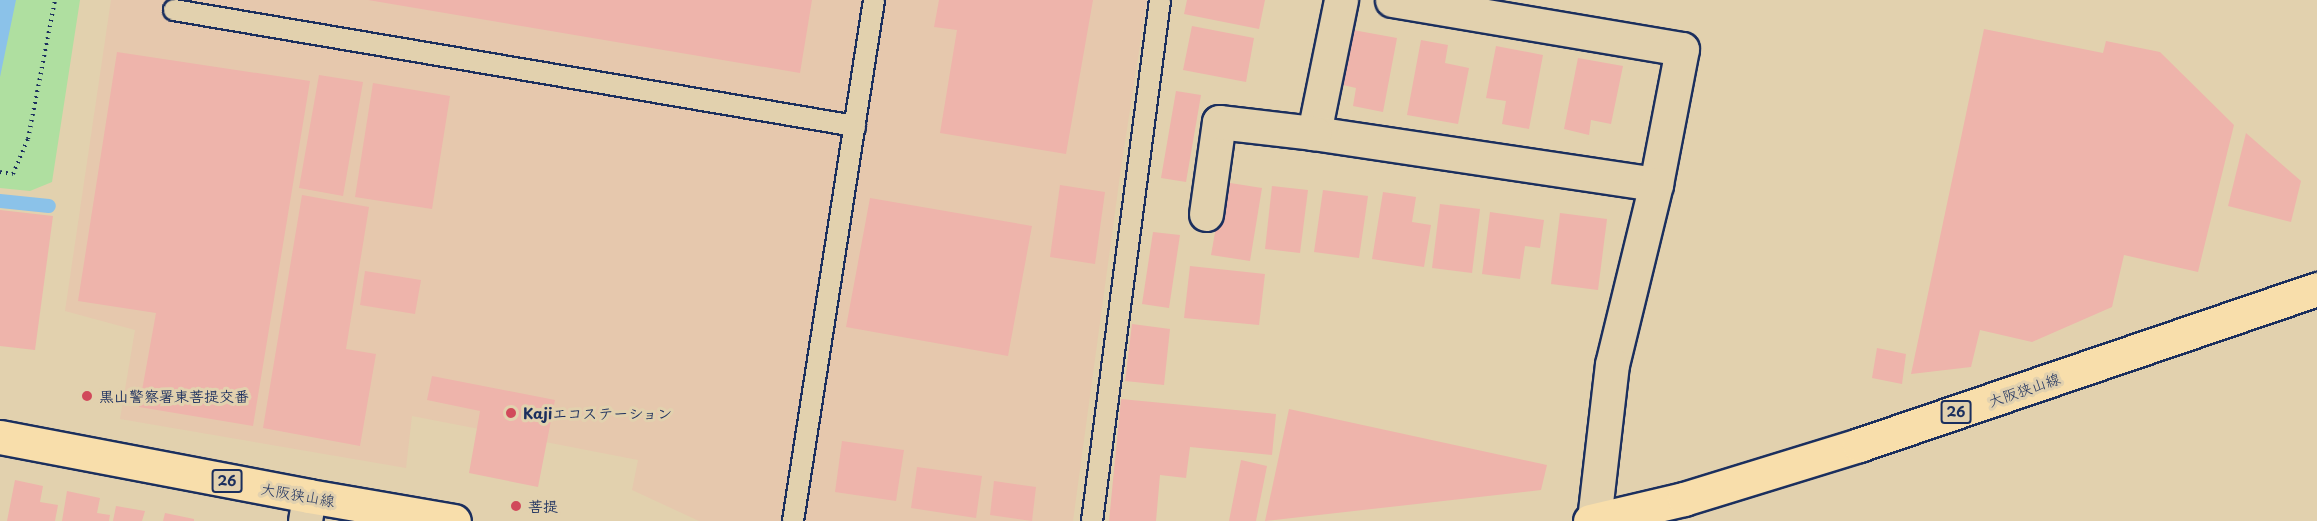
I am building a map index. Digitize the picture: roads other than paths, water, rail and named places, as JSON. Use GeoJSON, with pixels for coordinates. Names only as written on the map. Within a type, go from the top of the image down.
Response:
{"type":"FeatureCollection","features":[{"type":"Feature","properties":{"kind":"main road","name":"大阪狭山線"},"geometry":{"type":"LineString","coordinates":[[1592,520],[1684,499],[1859,445],[2317,289]]}},
{"type":"Feature","properties":{"kind":"main road","name":"大阪狭山線"},"geometry":{"type":"LineString","coordinates":[[0,437],[307,509],[454,521]]}},
{"type":"Feature","properties":{"kind":"street"},"geometry":{"type":"LineString","coordinates":[[1314,133],[1341,0]]}},
{"type":"Feature","properties":{"kind":"street"},"geometry":{"type":"LineString","coordinates":[[1392,0],[1683,49],[1656,184],[1612,364],[1592,520]]}},
{"type":"Feature","properties":{"kind":"street"},"geometry":{"type":"LineString","coordinates":[[1206,214],[1220,123],[1314,133],[1656,184]]}},
{"type":"Feature","properties":{"kind":"lane"},"geometry":{"type":"LineString","coordinates":[[793,521],[874,0]]}},
{"type":"Feature","properties":{"kind":"lane"},"geometry":{"type":"LineString","coordinates":[[1092,521],[1160,0]]}},
{"type":"Feature","properties":{"kind":"lane"},"geometry":{"type":"LineString","coordinates":[[174,10],[855,126]]}},
{"type":"Feature","properties":{"kind":"water"},"geometry":{"type":"Polygon","coordinates":[[[0,0],[16,0],[0,77],[0,0]]]}},
{"type":"Feature","properties":{"kind":"waterway"},"geometry":{"type":"LineString","coordinates":[[0,201],[49,206]]}},
{"type":"Feature","properties":{"kind":"place","name":"黒山警察署東菩提交番"},"geometry":{"type":"Point","coordinates":[87,396]}},
{"type":"Feature","properties":{"kind":"place","name":"Kajiエコステーション"},"geometry":{"type":"Point","coordinates":[511,413]}},
{"type":"Feature","properties":{"kind":"place","name":"菩提"},"geometry":{"type":"Point","coordinates":[516,506]}}]}
